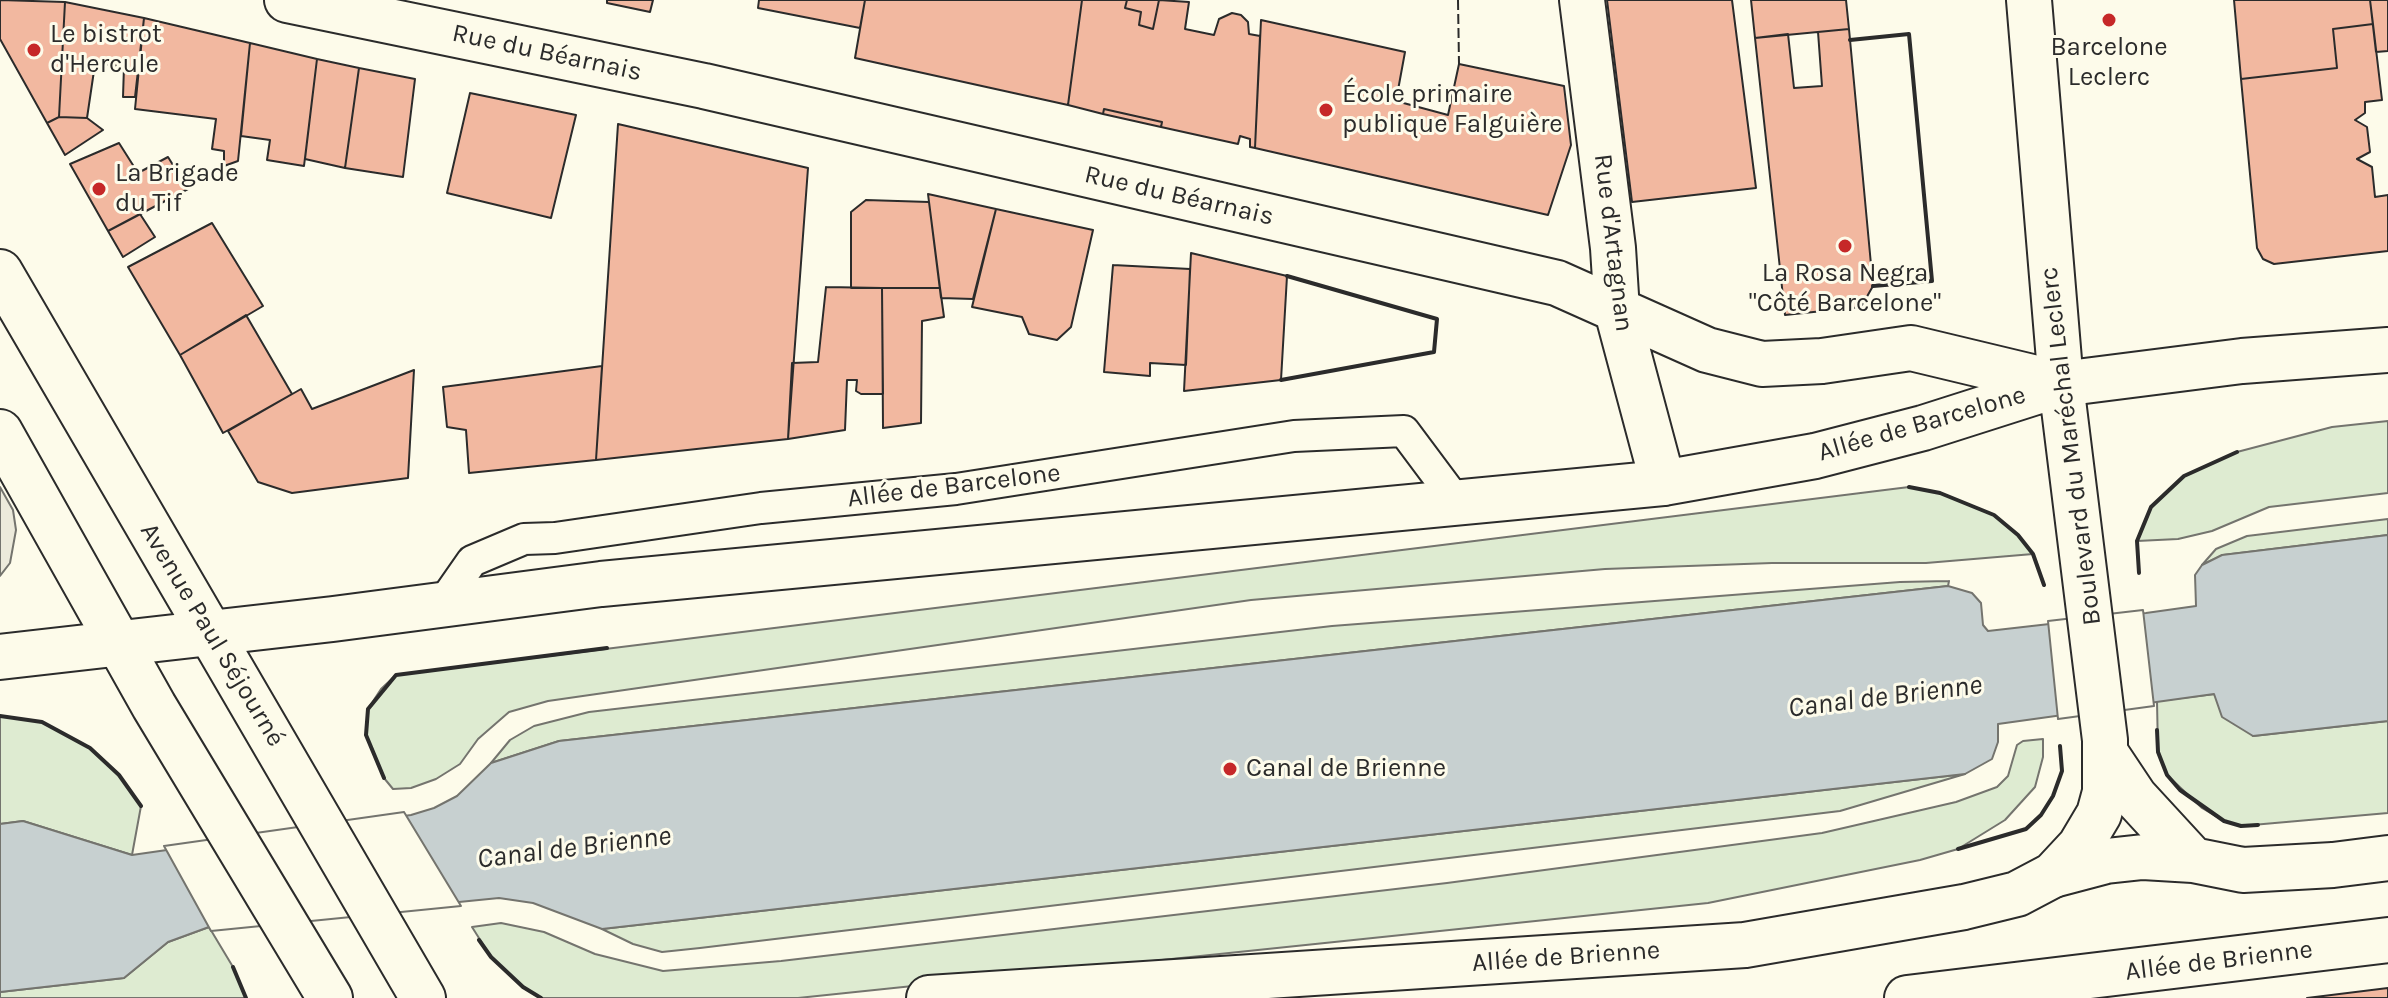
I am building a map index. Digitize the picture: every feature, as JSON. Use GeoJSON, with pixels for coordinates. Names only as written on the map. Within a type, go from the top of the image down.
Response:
{"type":"FeatureCollection","features":[{"type":"Feature","properties":{"kind":"street","name":"Rue du Béarnais"},"geometry":{"type":"LineString","coordinates":[[287,0],[704,86],[1557,283],[1707,350],[1762,364],[1822,361],[1911,348],[2061,384]]}},
{"type":"Feature","properties":{"kind":"street","name":"Rue d'Artagnan"},"geometry":{"type":"LineString","coordinates":[[1582,0],[1613,248],[1617,311],[1663,483]]}},
{"type":"Feature","properties":{"kind":"street","name":"Boulevard du Maréchal Leclerc"},"geometry":{"type":"LineString","coordinates":[[2029,0],[2061,384],[2105,746],[2105,792],[2099,814],[2080,846],[2053,875]]}},
{"type":"Feature","properties":{"kind":"street","name":"Avenue Paul Séjourné"},"geometry":{"type":"LineString","coordinates":[[0,272],[423,998]]}},
{"type":"Feature","properties":{"kind":"street","name":"Allée de Barcelone"},"geometry":{"type":"LineString","coordinates":[[0,657],[601,584],[1663,483],[1815,456],[1923,428],[2061,384],[2242,361],[2388,350]]}},
{"type":"Feature","properties":{"kind":"street"},"geometry":{"type":"LineString","coordinates":[[0,432],[154,706],[330,998]]}},
{"type":"Feature","properties":{"kind":"street"},"geometry":{"type":"LineString","coordinates":[[2105,746],[2135,797],[2193,860]]}},
{"type":"Feature","properties":{"kind":"street","name":"Allée de Brienne"},"geometry":{"type":"LineString","coordinates":[[929,998],[1745,945],[1964,907],[2017,894],[2053,875],[2106,861],[2143,857],[2193,860],[2243,870],[2333,865],[2388,858]]}},
{"type":"Feature","properties":{"kind":"street","name":"Allée de Brienne"},"geometry":{"type":"LineString","coordinates":[[1907,998],[2388,940]]}},
{"type":"Feature","properties":{"kind":"lane","name":"Allée de Barcelone"},"geometry":{"type":"LineString","coordinates":[[442,604],[472,561],[524,539],[555,538],[761,508],[956,489],[1294,436],[1404,431],[1457,502]]}},
{"type":"Feature","properties":{"kind":"green space"},"geometry":{"type":"Polygon","coordinates":[[[2388,421],[2388,493],[2269,507],[2212,531],[2178,539],[2137,541],[2151,507],[2184,476],[2237,452],[2332,427],[2388,421]]]}},
{"type":"Feature","properties":{"kind":"green space"},"geometry":{"type":"Polygon","coordinates":[[[1909,487],[1940,493],[1994,515],[2018,535],[2033,554],[1926,563],[1772,563],[1605,569],[1251,600],[548,701],[509,712],[478,739],[460,764],[436,779],[411,788],[393,789],[384,778],[366,735],[368,709],[381,689],[396,675],[1909,487]]]}},
{"type":"Feature","properties":{"kind":"green space"},"geometry":{"type":"Polygon","coordinates":[[[2388,519],[2388,535],[2223,555],[2202,565],[2216,549],[2247,536],[2388,519]]]}},
{"type":"Feature","properties":{"kind":"green space"},"geometry":{"type":"Polygon","coordinates":[[[1949,581],[1948,586],[559,741],[491,763],[510,740],[534,726],[589,712],[1332,626],[1900,582],[1949,581]]]}},
{"type":"Feature","properties":{"kind":"green space"},"geometry":{"type":"Polygon","coordinates":[[[2215,694],[2253,736],[2388,721],[2388,813],[2241,826],[2224,821],[2202,808],[2167,775],[2158,752],[2157,701],[2215,694]]]}},
{"type":"Feature","properties":{"kind":"green space"},"geometry":{"type":"Polygon","coordinates":[[[0,716],[42,722],[90,748],[119,775],[141,806],[132,855],[23,821],[0,824],[0,716]]]}},
{"type":"Feature","properties":{"kind":"green space"},"geometry":{"type":"Polygon","coordinates":[[[2043,739],[2043,757],[2035,787],[2005,820],[1958,849],[1920,860],[1708,903],[798,998],[541,998],[523,987],[491,957],[472,927],[501,923],[544,932],[595,954],[663,971],[781,961],[1447,883],[1822,833],[1956,802],[1997,787],[2008,776],[2017,745],[2023,741],[2043,739]]]}},
{"type":"Feature","properties":{"kind":"green space"},"geometry":{"type":"Polygon","coordinates":[[[1965,774],[1840,811],[700,948],[662,952],[633,944],[602,929],[1965,774]]]}},
{"type":"Feature","properties":{"kind":"green space"},"geometry":{"type":"Polygon","coordinates":[[[209,927],[233,967],[246,998],[0,998],[0,992],[124,978],[168,942],[209,927]]]}},
{"type":"Feature","properties":{"kind":"shaded area"},"geometry":{"type":"Polygon","coordinates":[[[0,487],[13,510],[16,530],[10,563],[0,576],[0,487]]]}},
{"type":"Feature","properties":{"kind":"water","name":"Canal de Brienne"},"geometry":{"type":"Polygon","coordinates":[[[2388,535],[2388,721],[2253,736],[2222,717],[2214,694],[1998,724],[1998,742],[1992,759],[1965,774],[602,929],[533,903],[499,898],[209,927],[168,942],[124,978],[0,992],[0,824],[23,821],[132,855],[411,815],[457,796],[491,763],[559,741],[1948,586],[1972,593],[1981,603],[1983,625],[1988,631],[2146,613],[2196,606],[2195,575],[2202,565],[2222,555],[2388,535]]]}},
{"type":"Feature","properties":{"kind":"pier"},"geometry":{"type":"Polygon","coordinates":[[[2143,610],[2154,706],[2058,719],[2048,621],[2143,610]]]}},
{"type":"Feature","properties":{"kind":"pier"},"geometry":{"type":"Polygon","coordinates":[[[404,812],[461,906],[211,931],[164,846],[404,812]]]}},
{"type":"Feature","properties":{"kind":"building","name":"Le bistrot d'Hercule"},"geometry":{"type":"Polygon","coordinates":[[[0,0],[65,2],[59,117],[47,123],[0,39],[0,0]]]}},
{"type":"Feature","properties":{"kind":"building"},"geometry":{"type":"Polygon","coordinates":[[[607,0],[653,0],[650,12],[607,3],[607,0]]]}},
{"type":"Feature","properties":{"kind":"building"},"geometry":{"type":"Polygon","coordinates":[[[759,0],[865,0],[860,28],[758,8],[759,0]]]}},
{"type":"Feature","properties":{"kind":"building"},"geometry":{"type":"Polygon","coordinates":[[[865,0],[1082,0],[1068,105],[855,58],[865,0]]]}},
{"type":"Feature","properties":{"kind":"building"},"geometry":{"type":"Polygon","coordinates":[[[1082,0],[1127,0],[1125,8],[1141,12],[1139,25],[1153,29],[1159,0],[1189,2],[1185,29],[1214,35],[1219,19],[1232,13],[1241,15],[1248,22],[1249,34],[1260,36],[1255,148],[1250,147],[1250,139],[1240,136],[1238,144],[1161,127],[1162,122],[1104,109],[1103,114],[1068,105],[1082,0]]]}},
{"type":"Feature","properties":{"kind":"building"},"geometry":{"type":"Polygon","coordinates":[[[1127,0],[1159,0],[1153,29],[1139,25],[1141,12],[1125,8],[1127,0]]]}},
{"type":"Feature","properties":{"kind":"building"},"geometry":{"type":"Polygon","coordinates":[[[1607,0],[1732,0],[1756,188],[1632,202],[1607,0]]]}},
{"type":"Feature","properties":{"kind":"building"},"geometry":{"type":"Polygon","coordinates":[[[1751,0],[1846,0],[1849,29],[1755,38],[1751,0]]]}},
{"type":"Feature","properties":{"kind":"building"},"geometry":{"type":"Polygon","coordinates":[[[2234,0],[2370,0],[2373,24],[2333,29],[2337,68],[2241,79],[2234,0]]]}},
{"type":"Feature","properties":{"kind":"building"},"geometry":{"type":"Polygon","coordinates":[[[2370,0],[2388,0],[2388,51],[2376,52],[2370,0]]]}},
{"type":"Feature","properties":{"kind":"building"},"geometry":{"type":"Polygon","coordinates":[[[65,2],[144,18],[135,97],[123,97],[124,66],[95,64],[87,118],[59,117],[65,2]]]}},
{"type":"Feature","properties":{"kind":"building"},"geometry":{"type":"Polygon","coordinates":[[[144,18],[250,43],[238,161],[224,166],[224,151],[212,149],[216,119],[135,109],[144,18]]]}},
{"type":"Feature","properties":{"kind":"building"},"geometry":{"type":"Polygon","coordinates":[[[1261,20],[1405,52],[1396,101],[1448,115],[1459,64],[1564,86],[1571,145],[1548,215],[1255,148],[1261,20]]]}},
{"type":"Feature","properties":{"kind":"building"},"geometry":{"type":"Polygon","coordinates":[[[2373,24],[2382,100],[2365,102],[2365,113],[2355,120],[2367,127],[2370,152],[2357,159],[2372,167],[2375,197],[2388,195],[2388,251],[2274,264],[2263,259],[2257,248],[2241,79],[2337,68],[2333,29],[2373,24]]]}},
{"type":"Feature","properties":{"kind":"building"},"geometry":{"type":"Polygon","coordinates":[[[1849,29],[1873,286],[1861,307],[1785,315],[1755,38],[1788,34],[1794,88],[1822,86],[1818,32],[1849,29]]]}},
{"type":"Feature","properties":{"kind":"building"},"geometry":{"type":"Polygon","coordinates":[[[250,43],[317,59],[304,166],[267,160],[270,140],[241,136],[250,43]]]}},
{"type":"Feature","properties":{"kind":"building"},"geometry":{"type":"Polygon","coordinates":[[[317,59],[359,68],[345,168],[305,159],[317,59]]]}},
{"type":"Feature","properties":{"kind":"building"},"geometry":{"type":"Polygon","coordinates":[[[359,68],[415,79],[403,177],[345,168],[359,68]]]}},
{"type":"Feature","properties":{"kind":"building"},"geometry":{"type":"Polygon","coordinates":[[[470,93],[576,115],[551,218],[447,193],[470,93]]]}},
{"type":"Feature","properties":{"kind":"building"},"geometry":{"type":"Polygon","coordinates":[[[1104,109],[1162,122],[1161,127],[1103,114],[1104,109]]]}},
{"type":"Feature","properties":{"kind":"building"},"geometry":{"type":"Polygon","coordinates":[[[59,117],[87,118],[103,130],[65,155],[47,123],[59,117]]]}},
{"type":"Feature","properties":{"kind":"building"},"geometry":{"type":"Polygon","coordinates":[[[618,124],[808,168],[788,439],[596,460],[618,124]]]}},
{"type":"Feature","properties":{"kind":"building"},"geometry":{"type":"Polygon","coordinates":[[[119,143],[138,173],[168,157],[188,189],[108,231],[70,164],[119,143]]]}},
{"type":"Feature","properties":{"kind":"building"},"geometry":{"type":"Polygon","coordinates":[[[928,194],[996,209],[973,299],[941,298],[928,194]]]}},
{"type":"Feature","properties":{"kind":"building"},"geometry":{"type":"Polygon","coordinates":[[[866,200],[929,202],[940,288],[851,288],[851,212],[866,200]]]}},
{"type":"Feature","properties":{"kind":"building"},"geometry":{"type":"Polygon","coordinates":[[[996,209],[1093,230],[1071,327],[1057,340],[1029,334],[1022,317],[972,307],[996,209]]]}},
{"type":"Feature","properties":{"kind":"building"},"geometry":{"type":"Polygon","coordinates":[[[140,214],[155,237],[123,257],[108,231],[140,214]]]}},
{"type":"Feature","properties":{"kind":"building"},"geometry":{"type":"Polygon","coordinates":[[[212,223],[263,306],[180,355],[128,267],[212,223]]]}},
{"type":"Feature","properties":{"kind":"building"},"geometry":{"type":"Polygon","coordinates":[[[1191,253],[1287,276],[1281,380],[1184,391],[1191,253]]]}},
{"type":"Feature","properties":{"kind":"building"},"geometry":{"type":"Polygon","coordinates":[[[1113,265],[1190,269],[1186,365],[1150,363],[1150,376],[1104,372],[1113,265]]]}},
{"type":"Feature","properties":{"kind":"building"},"geometry":{"type":"Polygon","coordinates":[[[826,287],[882,288],[883,394],[861,394],[856,391],[857,380],[847,380],[845,430],[788,439],[792,363],[818,362],[826,287]]]}},
{"type":"Feature","properties":{"kind":"building"},"geometry":{"type":"Polygon","coordinates":[[[882,288],[940,288],[944,317],[922,321],[921,423],[883,428],[882,288]]]}},
{"type":"Feature","properties":{"kind":"building"},"geometry":{"type":"Polygon","coordinates":[[[246,315],[292,394],[223,433],[180,355],[246,315]]]}},
{"type":"Feature","properties":{"kind":"building"},"geometry":{"type":"Polygon","coordinates":[[[602,366],[596,460],[469,473],[466,430],[447,427],[443,387],[602,366]]]}},
{"type":"Feature","properties":{"kind":"building"},"geometry":{"type":"Polygon","coordinates":[[[414,370],[408,478],[292,493],[258,482],[228,431],[301,389],[312,409],[414,370]]]}},
{"type":"Feature","properties":{"kind":"building"},"geometry":{"type":"Polygon","coordinates":[[[2388,988],[2388,998],[2307,998],[2388,988]]]}},
{"type":"Feature","properties":{"kind":"fence"},"geometry":{"type":"LineString","coordinates":[[1458,0],[1459,64]]}},
{"type":"Feature","properties":{"kind":"wall"},"geometry":{"type":"LineString","coordinates":[[1850,40],[1909,34],[1932,281],[1873,286]]}},
{"type":"Feature","properties":{"kind":"wall"},"geometry":{"type":"LineString","coordinates":[[1281,380],[1434,352],[1437,319],[1287,276]]}},
{"type":"Feature","properties":{"kind":"wall"},"geometry":{"type":"LineString","coordinates":[[2139,573],[2137,541],[2151,507],[2184,476],[2237,452]]}},
{"type":"Feature","properties":{"kind":"wall"},"geometry":{"type":"LineString","coordinates":[[1909,487],[1940,493],[1994,515],[2018,535],[2033,554],[2044,585]]}},
{"type":"Feature","properties":{"kind":"wall"},"geometry":{"type":"LineString","coordinates":[[384,778],[366,735],[368,709],[396,675],[607,648]]}},
{"type":"Feature","properties":{"kind":"wall"},"geometry":{"type":"LineString","coordinates":[[0,716],[42,722],[90,748],[119,775],[141,806]]}},
{"type":"Feature","properties":{"kind":"wall"},"geometry":{"type":"LineString","coordinates":[[2157,730],[2158,752],[2167,775],[2180,790],[2224,821],[2241,826],[2258,825]]}},
{"type":"Feature","properties":{"kind":"wall"},"geometry":{"type":"LineString","coordinates":[[1958,849],[2026,829],[2041,815],[2053,796],[2062,771],[2060,746]]}},
{"type":"Feature","properties":{"kind":"wall"},"geometry":{"type":"LineString","coordinates":[[479,940],[491,957],[523,987],[541,998]]}},
{"type":"Feature","properties":{"kind":"wall"},"geometry":{"type":"LineString","coordinates":[[233,967],[246,998]]}},
{"type":"Feature","properties":{"kind":"place","name":"Barcelone Leclerc"},"geometry":{"type":"Point","coordinates":[2109,20]}},
{"type":"Feature","properties":{"kind":"place","name":"Le bistrot d'Hercule"},"geometry":{"type":"Point","coordinates":[34,50]}},
{"type":"Feature","properties":{"kind":"place","name":"École primaire publique Falguière"},"geometry":{"type":"Point","coordinates":[1326,110]}},
{"type":"Feature","properties":{"kind":"place","name":"La Brigade du Tif"},"geometry":{"type":"Point","coordinates":[99,189]}},
{"type":"Feature","properties":{"kind":"place","name":"La Rosa Negra \"Côté Barcelone\""},"geometry":{"type":"Point","coordinates":[1845,246]}},
{"type":"Feature","properties":{"kind":"place","name":"Canal de Brienne"},"geometry":{"type":"Point","coordinates":[1230,769]}}]}
